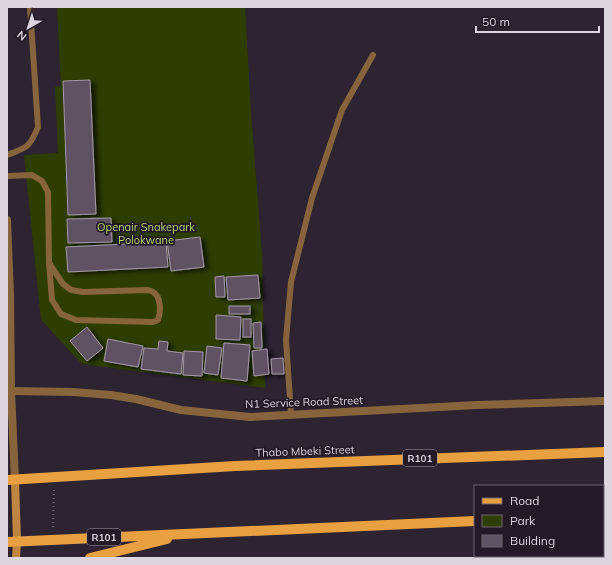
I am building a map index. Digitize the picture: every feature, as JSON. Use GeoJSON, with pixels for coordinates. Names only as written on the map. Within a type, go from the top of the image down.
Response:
{"type":"FeatureCollection","features":[{"type":"Feature","properties":{"kind":"main road","name":"Thabo Mbeki Street"},"geometry":{"type":"LineString","coordinates":[[11,480],[235,466],[605,452]]}},
{"type":"Feature","properties":{"kind":"main road","name":"R101"},"geometry":{"type":"LineString","coordinates":[[12,541],[474,521]]}},
{"type":"Feature","properties":{"kind":"main road"},"geometry":{"type":"LineString","coordinates":[[90,558],[192,534]]}},
{"type":"Feature","properties":{"kind":"street"},"geometry":{"type":"LineString","coordinates":[[7,220],[10,294],[9,392],[12,541],[16,558]]}},
{"type":"Feature","properties":{"kind":"street","name":"N1 Service Road Street"},"geometry":{"type":"LineString","coordinates":[[9,392],[73,392],[111,395],[136,399],[181,410],[250,417],[477,405],[605,401]]}},
{"type":"Feature","properties":{"kind":"lane"},"geometry":{"type":"LineString","coordinates":[[7,155],[23,150],[33,141],[38,127],[30,7]]}},
{"type":"Feature","properties":{"kind":"lane"},"geometry":{"type":"LineString","coordinates":[[291,415],[286,340],[291,282],[312,198],[342,110],[373,55]]}},
{"type":"Feature","properties":{"kind":"lane"},"geometry":{"type":"LineString","coordinates":[[7,176],[32,175],[42,181],[48,192],[49,263],[52,300],[61,314],[76,320],[153,322],[158,320],[160,314],[158,296],[153,291],[83,292],[72,290],[63,284],[49,263]]}},
{"type":"Feature","properties":{"kind":"path"},"geometry":{"type":"LineString","coordinates":[[53,540],[54,478]]}},
{"type":"Feature","properties":{"kind":"green space","name":"Openair Snakepark Polokwane"},"geometry":{"type":"Polygon","coordinates":[[[57,7],[245,7],[251,112],[262,254],[265,388],[82,364],[41,320],[24,155],[58,153],[55,87],[61,86],[57,7]]]}},
{"type":"Feature","properties":{"kind":"building"},"geometry":{"type":"Polygon","coordinates":[[[90,80],[96,214],[68,215],[63,81],[90,80]]]}},
{"type":"Feature","properties":{"kind":"building"},"geometry":{"type":"Polygon","coordinates":[[[111,218],[112,242],[68,243],[67,219],[111,218]]]}},
{"type":"Feature","properties":{"kind":"building"},"geometry":{"type":"Polygon","coordinates":[[[200,237],[204,267],[171,271],[167,241],[200,237]]]}},
{"type":"Feature","properties":{"kind":"building"},"geometry":{"type":"Polygon","coordinates":[[[166,242],[168,267],[68,272],[66,247],[166,242]]]}},
{"type":"Feature","properties":{"kind":"building"},"geometry":{"type":"Polygon","coordinates":[[[258,275],[260,298],[228,300],[226,277],[258,275]]]}},
{"type":"Feature","properties":{"kind":"building"},"geometry":{"type":"Polygon","coordinates":[[[224,276],[225,297],[216,297],[215,277],[224,276]]]}},
{"type":"Feature","properties":{"kind":"building"},"geometry":{"type":"Polygon","coordinates":[[[229,306],[250,306],[250,314],[229,314],[229,306]]]}},
{"type":"Feature","properties":{"kind":"building"},"geometry":{"type":"Polygon","coordinates":[[[216,315],[241,317],[240,340],[216,339],[216,315]]]}},
{"type":"Feature","properties":{"kind":"building"},"geometry":{"type":"Polygon","coordinates":[[[243,319],[251,319],[251,337],[243,337],[243,319]]]}},
{"type":"Feature","properties":{"kind":"building"},"geometry":{"type":"Polygon","coordinates":[[[261,322],[262,348],[254,348],[253,323],[261,322]]]}},
{"type":"Feature","properties":{"kind":"building"},"geometry":{"type":"Polygon","coordinates":[[[87,327],[103,348],[87,361],[70,341],[87,327]]]}},
{"type":"Feature","properties":{"kind":"building"},"geometry":{"type":"Polygon","coordinates":[[[108,339],[143,346],[138,367],[104,361],[108,339]]]}},
{"type":"Feature","properties":{"kind":"building"},"geometry":{"type":"Polygon","coordinates":[[[159,341],[168,342],[167,351],[183,353],[181,374],[141,369],[144,348],[158,349],[159,341]]]}},
{"type":"Feature","properties":{"kind":"building"},"geometry":{"type":"Polygon","coordinates":[[[224,343],[250,345],[247,381],[221,378],[224,343]]]}},
{"type":"Feature","properties":{"kind":"building"},"geometry":{"type":"Polygon","coordinates":[[[207,346],[222,348],[218,375],[204,373],[207,346]]]}},
{"type":"Feature","properties":{"kind":"building"},"geometry":{"type":"Polygon","coordinates":[[[267,349],[269,374],[254,376],[252,351],[267,349]]]}},
{"type":"Feature","properties":{"kind":"building"},"geometry":{"type":"Polygon","coordinates":[[[184,351],[203,352],[202,376],[183,375],[184,351]]]}},
{"type":"Feature","properties":{"kind":"building"},"geometry":{"type":"Polygon","coordinates":[[[283,358],[284,374],[272,374],[271,359],[283,358]]]}}]}
